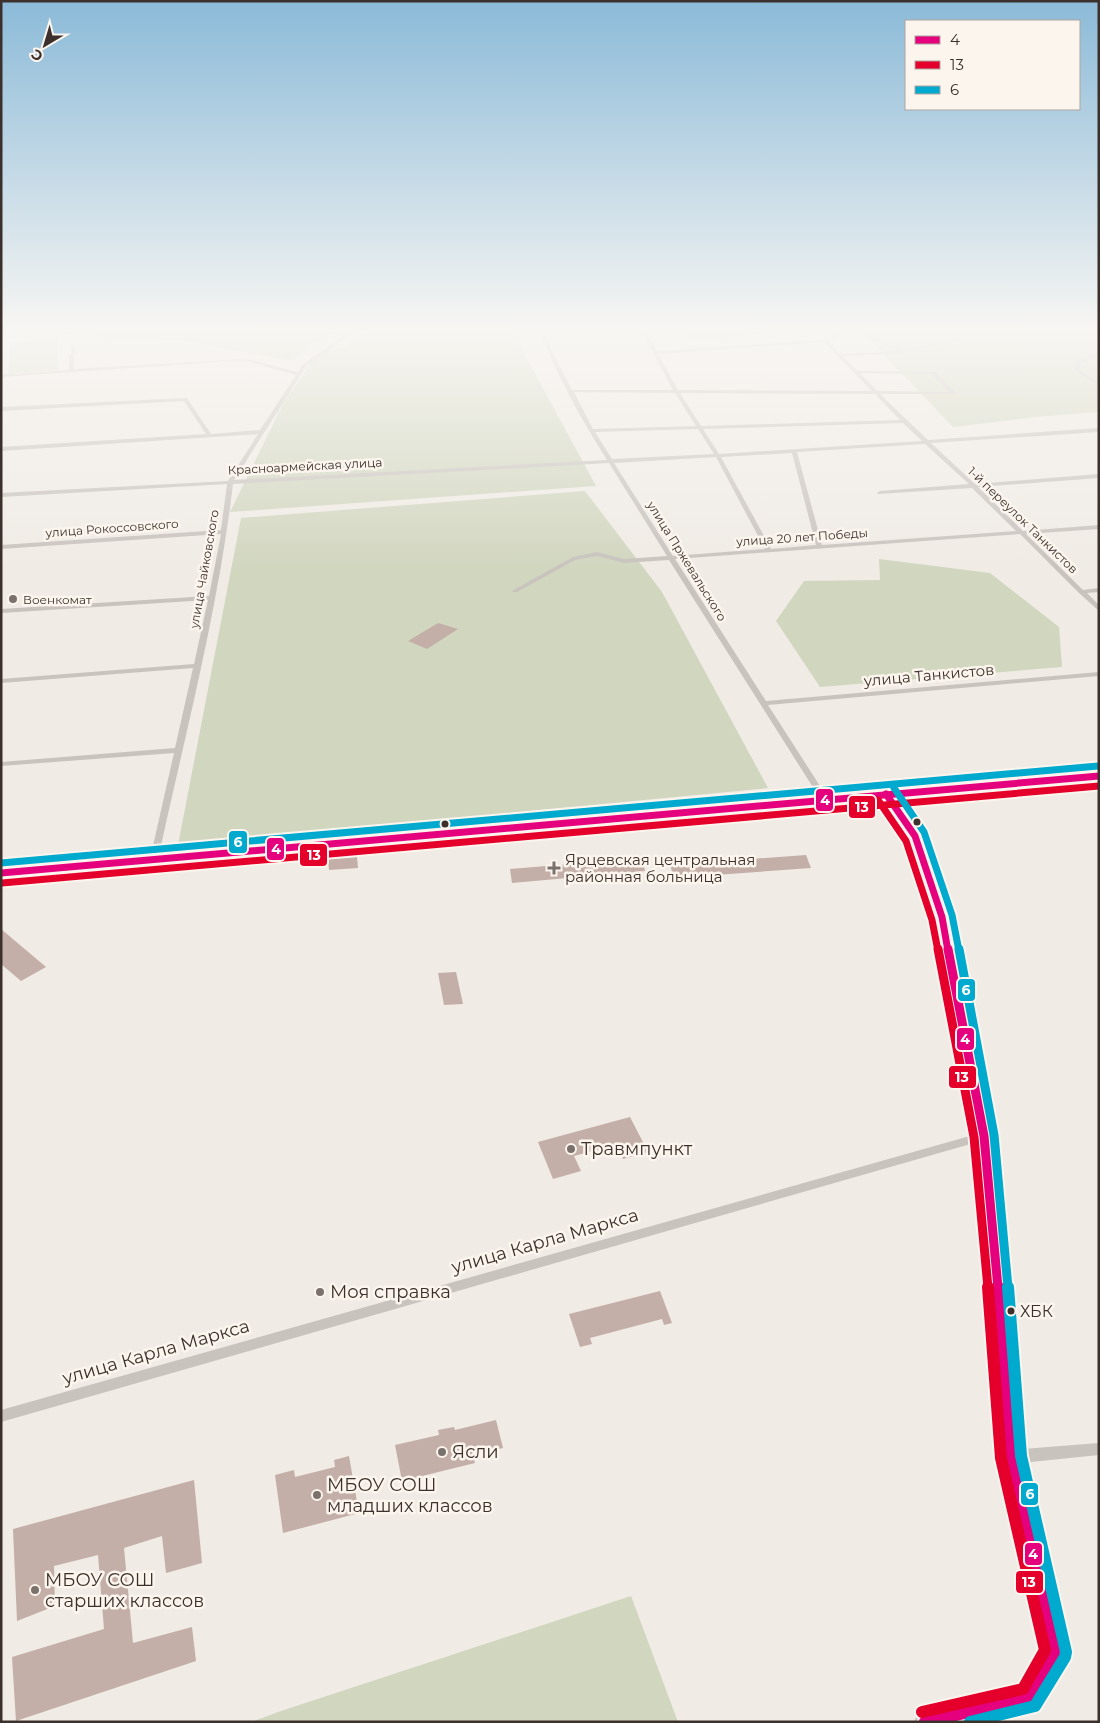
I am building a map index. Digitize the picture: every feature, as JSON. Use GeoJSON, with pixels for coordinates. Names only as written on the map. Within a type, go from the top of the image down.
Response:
{"type":"FeatureCollection","features":[{"type":"Feature","properties":{"kind":"street"},"geometry":{"type":"LineString","coordinates":[[192,409],[210,436]]}},
{"type":"Feature","properties":{"kind":"street","name":"улица Чайковского"},"geometry":{"type":"LineString","coordinates":[[154,859],[212,598],[224,532],[230,482],[275,409]]}},
{"type":"Feature","properties":{"kind":"street","name":"улица Пржевальского"},"geometry":{"type":"LineString","coordinates":[[580,409],[610,462],[672,556],[762,703],[825,800]]}},
{"type":"Feature","properties":{"kind":"street"},"geometry":{"type":"LineString","coordinates":[[688,409],[716,454],[769,551]]}},
{"type":"Feature","properties":{"kind":"street","name":"1-й переулок Танкистов"},"geometry":{"type":"LineString","coordinates":[[892,409],[974,486],[1099,609]]}},
{"type":"Feature","properties":{"kind":"street"},"geometry":{"type":"LineString","coordinates":[[591,430],[904,421]]}},
{"type":"Feature","properties":{"kind":"street","name":"Красноармейская улица"},"geometry":{"type":"LineString","coordinates":[[1,495],[610,462],[716,454],[928,443],[1099,430]]}},
{"type":"Feature","properties":{"kind":"street"},"geometry":{"type":"LineString","coordinates":[[1,449],[260,432]]}},
{"type":"Feature","properties":{"kind":"street"},"geometry":{"type":"LineString","coordinates":[[794,451],[819,548]]}},
{"type":"Feature","properties":{"kind":"street"},"geometry":{"type":"LineString","coordinates":[[880,493],[1099,476]]}},
{"type":"Feature","properties":{"kind":"street","name":"улица 20 лет Победы"},"geometry":{"type":"LineString","coordinates":[[515,591],[573,559],[597,554],[624,561],[672,556],[819,548],[1099,527]]}},
{"type":"Feature","properties":{"kind":"street","name":"улица Рокоссовского"},"geometry":{"type":"LineString","coordinates":[[1,547],[224,532]]}},
{"type":"Feature","properties":{"kind":"street"},"geometry":{"type":"LineString","coordinates":[[1081,592],[1099,590]]}},
{"type":"Feature","properties":{"kind":"street"},"geometry":{"type":"LineString","coordinates":[[1,611],[212,598]]}},
{"type":"Feature","properties":{"kind":"street"},"geometry":{"type":"LineString","coordinates":[[1,680],[196,666]]}},
{"type":"Feature","properties":{"kind":"street","name":"улица Танкистов"},"geometry":{"type":"LineString","coordinates":[[762,703],[1099,674]]}},
{"type":"Feature","properties":{"kind":"street"},"geometry":{"type":"LineString","coordinates":[[1,764],[179,750]]}},
{"type":"Feature","properties":{"kind":"street"},"geometry":{"type":"LineString","coordinates":[[1,873],[1099,776]]}},
{"type":"Feature","properties":{"kind":"street"},"geometry":{"type":"LineString","coordinates":[[886,794],[915,836],[942,917],[984,1136],[1004,1348],[1011,1457],[1056,1652],[1029,1698],[924,1722]]}},
{"type":"Feature","properties":{"kind":"street","name":"улица Карла Маркса"},"geometry":{"type":"LineString","coordinates":[[1,1416],[984,1136]]}},
{"type":"Feature","properties":{"kind":"street"},"geometry":{"type":"LineString","coordinates":[[1011,1457],[1099,1449]]}},
{"type":"Feature","properties":{"kind":"green space"},"geometry":{"type":"Polygon","coordinates":[[[280,409],[555,409],[596,486],[230,512],[280,409]]]}},
{"type":"Feature","properties":{"kind":"green space"},"geometry":{"type":"Polygon","coordinates":[[[936,409],[1099,409],[1099,412],[953,427],[936,409]]]}},
{"type":"Feature","properties":{"kind":"green space"},"geometry":{"type":"Polygon","coordinates":[[[585,491],[662,592],[768,788],[178,845],[241,518],[585,491]]]}},
{"type":"Feature","properties":{"kind":"green space"},"geometry":{"type":"Polygon","coordinates":[[[879,559],[990,573],[1059,627],[1062,667],[820,687],[776,621],[804,581],[880,580],[879,559]]]}},
{"type":"Feature","properties":{"kind":"green space"},"geometry":{"type":"Polygon","coordinates":[[[631,1596],[678,1722],[251,1722],[281,1711],[631,1596]]]}},
{"type":"Feature","properties":{"kind":"building"},"geometry":{"type":"Polygon","coordinates":[[[438,623],[458,629],[427,649],[408,641],[438,623]]]}},
{"type":"Feature","properties":{"kind":"building"},"geometry":{"type":"Polygon","coordinates":[[[806,855],[811,868],[674,878],[670,865],[806,855]]]}},
{"type":"Feature","properties":{"kind":"building"},"geometry":{"type":"Polygon","coordinates":[[[357,857],[358,868],[329,870],[328,859],[357,857]]]}},
{"type":"Feature","properties":{"kind":"building"},"geometry":{"type":"Polygon","coordinates":[[[642,858],[645,871],[512,883],[510,869],[642,858]]]}},
{"type":"Feature","properties":{"kind":"building"},"geometry":{"type":"Polygon","coordinates":[[[1,929],[46,967],[21,981],[1,964],[1,929]]]}},
{"type":"Feature","properties":{"kind":"building"},"geometry":{"type":"Polygon","coordinates":[[[456,972],[463,1004],[444,1005],[438,973],[456,972]]]}},
{"type":"Feature","properties":{"kind":"building","name":"Травмпункт"},"geometry":{"type":"Polygon","coordinates":[[[630,1117],[648,1152],[623,1159],[615,1145],[574,1156],[581,1171],[553,1179],[538,1142],[630,1117]]]}},
{"type":"Feature","properties":{"kind":"building"},"geometry":{"type":"Polygon","coordinates":[[[660,1291],[672,1323],[664,1325],[662,1319],[590,1338],[592,1344],[580,1347],[569,1314],[660,1291]]]}},
{"type":"Feature","properties":{"kind":"building","name":"Ясли"},"geometry":{"type":"Polygon","coordinates":[[[496,1420],[503,1448],[473,1455],[475,1463],[402,1481],[395,1445],[439,1435],[438,1430],[454,1427],[455,1430],[496,1420]]]}},
{"type":"Feature","properties":{"kind":"building","name":"МБОУ СОШ младших классов"},"geometry":{"type":"Polygon","coordinates":[[[349,1456],[359,1513],[283,1533],[275,1475],[294,1470],[295,1477],[335,1467],[334,1460],[349,1456]]]}},
{"type":"Feature","properties":{"kind":"building","name":"МБОУ СОШ старших классов"},"geometry":{"type":"Polygon","coordinates":[[[194,1480],[202,1563],[166,1573],[162,1536],[124,1548],[133,1643],[192,1627],[196,1661],[16,1721],[12,1657],[104,1629],[98,1555],[54,1566],[55,1606],[17,1621],[13,1529],[194,1480]]]}},
{"type":"Feature","properties":{"kind":"transit line","name":"6"},"geometry":{"type":"LineString","coordinates":[[1,863],[1098,766]]}},
{"type":"Feature","properties":{"kind":"transit line","name":"4"},"geometry":{"type":"LineString","coordinates":[[1,873],[1099,776]]}},
{"type":"Feature","properties":{"kind":"transit line","name":"13"},"geometry":{"type":"LineString","coordinates":[[2,883],[1099,786]]}},
{"type":"Feature","properties":{"kind":"transit line","name":"6"},"geometry":{"type":"LineString","coordinates":[[894,788],[924,832],[952,915],[994,1135],[1014,1347],[1021,1456],[1066,1652],[1065,1657],[1035,1706],[970,1722]]}},
{"type":"Feature","properties":{"kind":"transit line","name":"4"},"geometry":{"type":"LineString","coordinates":[[886,794],[915,836],[942,917],[984,1136],[1004,1348],[1011,1457],[1056,1652],[1029,1698],[925,1722]]}},
{"type":"Feature","properties":{"kind":"transit line","name":"13"},"geometry":{"type":"LineString","coordinates":[[878,800],[906,841],[932,920],[974,1137],[994,1349],[1001,1458],[1045,1650],[1023,1689],[922,1712]]}},
{"type":"Feature","properties":{"kind":"place","name":"Военкомат"},"geometry":{"type":"Point","coordinates":[13,599]}},
{"type":"Feature","properties":{"kind":"place","name":"Ярцевская центральная районная больница"},"geometry":{"type":"Point","coordinates":[554,868]}},
{"type":"Feature","properties":{"kind":"place","name":"Травмпункт"},"geometry":{"type":"Point","coordinates":[571,1149]}},
{"type":"Feature","properties":{"kind":"place","name":"Моя справка"},"geometry":{"type":"Point","coordinates":[320,1292]}},
{"type":"Feature","properties":{"kind":"place","name":"ХБК"},"geometry":{"type":"Point","coordinates":[1011,1311]}},
{"type":"Feature","properties":{"kind":"place","name":"Ясли"},"geometry":{"type":"Point","coordinates":[442,1452]}},
{"type":"Feature","properties":{"kind":"place","name":"МБОУ СОШ младших классов"},"geometry":{"type":"Point","coordinates":[317,1495]}},
{"type":"Feature","properties":{"kind":"place","name":"МБОУ СОШ старших классов"},"geometry":{"type":"Point","coordinates":[35,1590]}}]}
